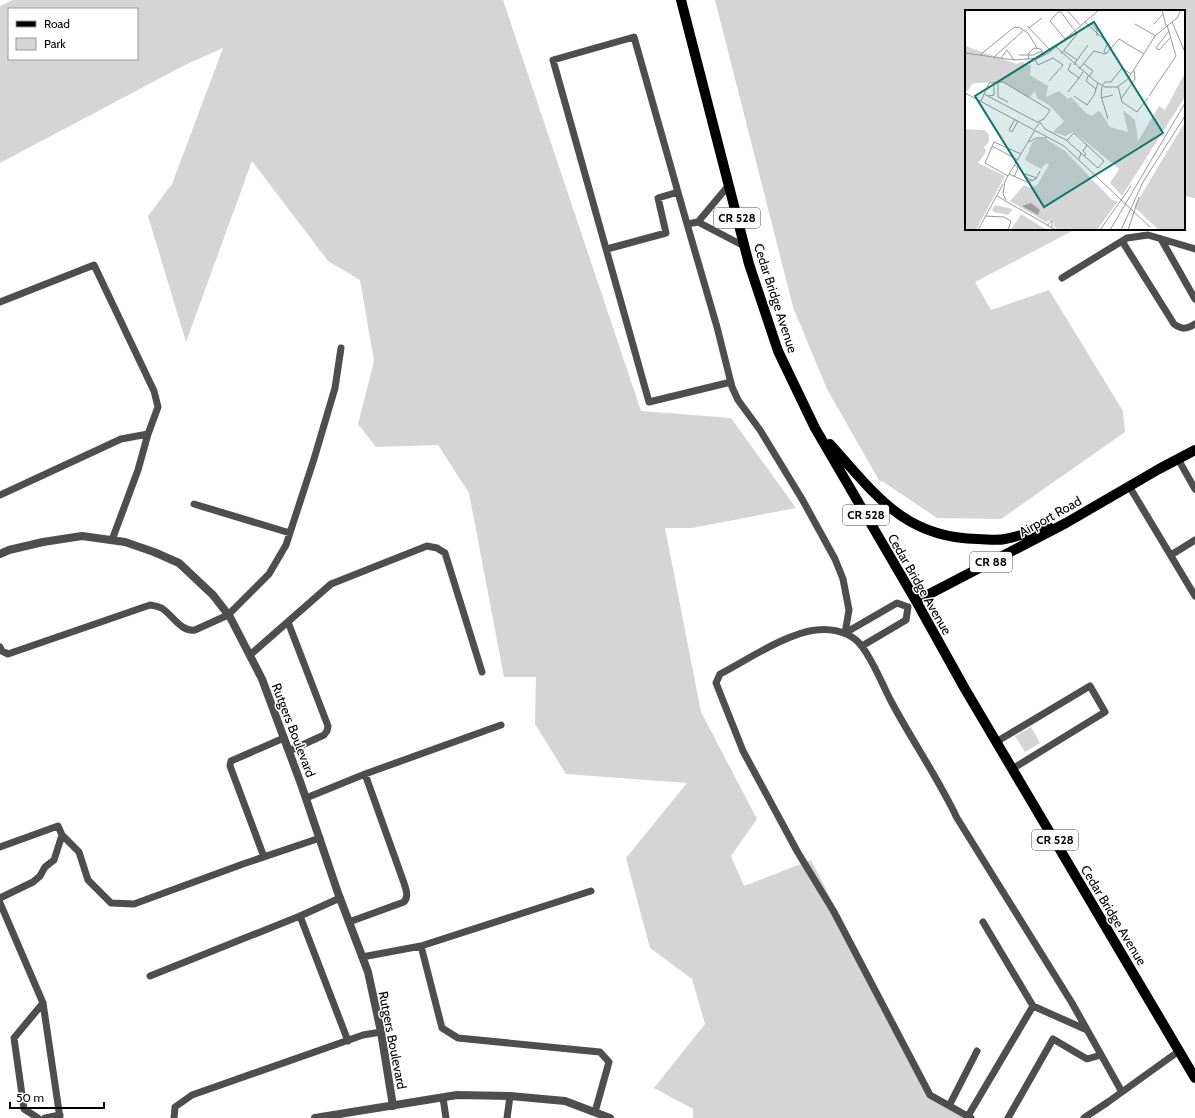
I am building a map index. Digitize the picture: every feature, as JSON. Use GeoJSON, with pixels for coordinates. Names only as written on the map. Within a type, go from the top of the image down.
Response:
{"type":"FeatureCollection","features":[{"type":"Feature","properties":{"kind":"main road","name":"Cedar Bridge Avenue"},"geometry":{"type":"LineString","coordinates":[[681,0],[744,246],[778,351],[816,428],[912,604],[996,742],[1195,1078]]}},
{"type":"Feature","properties":{"kind":"main road"},"geometry":{"type":"LineString","coordinates":[[816,428],[870,489],[890,509],[917,526],[934,533],[961,539],[1003,539],[1066,522]]}},
{"type":"Feature","properties":{"kind":"main road","name":"Airport Road"},"geometry":{"type":"LineString","coordinates":[[912,604],[1066,522],[1195,450]]}},
{"type":"Feature","properties":{"kind":"street","name":"Rutgers Boulevard"},"geometry":{"type":"LineString","coordinates":[[0,554],[9,550],[43,542],[82,536],[125,542],[179,563],[213,595],[228,615],[262,679],[368,972],[393,1106]]}},
{"type":"Feature","properties":{"kind":"street"},"geometry":{"type":"LineString","coordinates":[[315,1118],[457,1095],[510,1096],[565,1102],[610,1118]]}},
{"type":"Feature","properties":{"kind":"lane"},"geometry":{"type":"LineString","coordinates":[[731,382],[649,402],[553,60],[634,36],[717,327],[731,382],[738,400],[764,436],[802,498],[835,559],[843,579],[849,610],[846,633]]}},
{"type":"Feature","properties":{"kind":"lane"},"geometry":{"type":"LineString","coordinates":[[698,222],[729,185]]}},
{"type":"Feature","properties":{"kind":"lane"},"geometry":{"type":"LineString","coordinates":[[607,249],[666,233],[658,198],[678,192]]}},
{"type":"Feature","properties":{"kind":"lane"},"geometry":{"type":"LineString","coordinates":[[687,224],[698,222],[744,246]]}},
{"type":"Feature","properties":{"kind":"lane"},"geometry":{"type":"LineString","coordinates":[[1062,278],[1127,238],[1148,235],[1195,249]]}},
{"type":"Feature","properties":{"kind":"lane"},"geometry":{"type":"LineString","coordinates":[[1161,239],[1195,299]]}},
{"type":"Feature","properties":{"kind":"lane"},"geometry":{"type":"LineString","coordinates":[[1122,241],[1174,324],[1185,329],[1195,324]]}},
{"type":"Feature","properties":{"kind":"lane"},"geometry":{"type":"LineString","coordinates":[[0,302],[94,265],[154,390],[158,407],[148,434],[138,470],[112,540]]}},
{"type":"Feature","properties":{"kind":"lane"},"geometry":{"type":"LineString","coordinates":[[0,646],[2,651],[8,654],[150,605],[162,608],[184,627],[190,630],[195,630],[228,615],[269,574],[286,545],[314,460],[335,388],[341,348]]}},
{"type":"Feature","properties":{"kind":"lane"},"geometry":{"type":"LineString","coordinates":[[0,495],[121,439],[148,434]]}},
{"type":"Feature","properties":{"kind":"lane"},"geometry":{"type":"LineString","coordinates":[[1178,459],[1195,489]]}},
{"type":"Feature","properties":{"kind":"lane"},"geometry":{"type":"LineString","coordinates":[[1129,486],[1195,596]]}},
{"type":"Feature","properties":{"kind":"lane"},"geometry":{"type":"LineString","coordinates":[[194,504],[290,532]]}},
{"type":"Feature","properties":{"kind":"lane"},"geometry":{"type":"LineString","coordinates":[[1171,556],[1195,540]]}},
{"type":"Feature","properties":{"kind":"lane"},"geometry":{"type":"LineString","coordinates":[[250,656],[330,584],[427,546],[437,548],[445,553],[482,672]]}},
{"type":"Feature","properties":{"kind":"lane"},"geometry":{"type":"LineString","coordinates":[[846,633],[897,603],[912,604],[906,620],[862,646]]}},
{"type":"Feature","properties":{"kind":"lane"},"geometry":{"type":"LineString","coordinates":[[288,622],[328,726],[324,735],[289,751]]}},
{"type":"Feature","properties":{"kind":"lane"},"geometry":{"type":"LineString","coordinates":[[1033,1006],[969,1117],[930,1095],[834,912],[797,851],[743,751],[716,683],[720,674],[801,632],[817,630],[846,633],[862,646],[892,703],[944,792],[957,818],[1072,1003],[1122,1092]]}},
{"type":"Feature","properties":{"kind":"lane"},"geometry":{"type":"LineString","coordinates":[[996,742],[1090,686],[1105,712],[1012,769]]}},
{"type":"Feature","properties":{"kind":"lane"},"geometry":{"type":"LineString","coordinates":[[306,798],[365,774],[501,725]]}},
{"type":"Feature","properties":{"kind":"lane"},"geometry":{"type":"LineString","coordinates":[[264,857],[230,766],[231,761],[284,738]]}},
{"type":"Feature","properties":{"kind":"lane"},"geometry":{"type":"LineString","coordinates":[[349,922],[400,904],[407,898],[404,883],[365,774]]}},
{"type":"Feature","properties":{"kind":"lane"},"geometry":{"type":"LineString","coordinates":[[0,846],[58,826],[62,835],[79,852],[88,880],[111,903],[134,904],[320,838]]}},
{"type":"Feature","properties":{"kind":"lane"},"geometry":{"type":"LineString","coordinates":[[0,898],[32,882],[40,876],[45,867],[54,860],[62,835]]}},
{"type":"Feature","properties":{"kind":"lane"},"geometry":{"type":"LineString","coordinates":[[362,957],[421,946],[591,890]]}},
{"type":"Feature","properties":{"kind":"lane"},"geometry":{"type":"LineString","coordinates":[[150,976],[300,916],[340,898]]}},
{"type":"Feature","properties":{"kind":"lane"},"geometry":{"type":"LineString","coordinates":[[0,903],[43,1003],[60,1117],[45,1118]]}},
{"type":"Feature","properties":{"kind":"lane"},"geometry":{"type":"LineString","coordinates":[[300,916],[348,1041]]}},
{"type":"Feature","properties":{"kind":"lane"},"geometry":{"type":"LineString","coordinates":[[982,922],[1033,1006],[1087,1030]]}},
{"type":"Feature","properties":{"kind":"lane"},"geometry":{"type":"LineString","coordinates":[[421,946],[442,1028],[458,1038],[600,1052],[609,1062],[596,1112]]}},
{"type":"Feature","properties":{"kind":"lane"},"geometry":{"type":"LineString","coordinates":[[38,1118],[24,1109],[14,1038],[43,1003]]}},
{"type":"Feature","properties":{"kind":"lane"},"geometry":{"type":"LineString","coordinates":[[174,1118],[176,1107],[192,1095],[364,1035],[380,1032]]}},
{"type":"Feature","properties":{"kind":"lane"},"geometry":{"type":"LineString","coordinates":[[1008,1118],[1053,1039],[1087,1059],[1101,1055]]}},
{"type":"Feature","properties":{"kind":"lane"},"geometry":{"type":"LineString","coordinates":[[949,1106],[977,1051]]}},
{"type":"Feature","properties":{"kind":"lane"},"geometry":{"type":"LineString","coordinates":[[1084,1118],[1179,1051]]}},
{"type":"Feature","properties":{"kind":"lane"},"geometry":{"type":"LineString","coordinates":[[507,1118],[510,1096]]}},
{"type":"Feature","properties":{"kind":"lane"},"geometry":{"type":"LineString","coordinates":[[443,1098],[446,1118]]}},
{"type":"Feature","properties":{"kind":"green space"},"geometry":{"type":"Polygon","coordinates":[[[13,0],[503,0],[641,411],[731,418],[796,508],[692,528],[665,528],[701,712],[757,819],[731,856],[744,886],[811,860],[930,1091],[974,1118],[693,1118],[693,1109],[654,1088],[705,1024],[692,979],[650,948],[626,858],[687,783],[566,774],[535,724],[536,677],[504,677],[469,493],[438,445],[376,447],[358,424],[374,361],[360,280],[328,261],[252,161],[186,342],[148,216],[172,184],[223,48],[185,65],[0,163],[0,6],[13,0]]]}},
{"type":"Feature","properties":{"kind":"green space"},"geometry":{"type":"Polygon","coordinates":[[[715,0],[1195,0],[1195,198],[1185,196],[1185,10],[965,10],[965,230],[1074,230],[975,282],[991,310],[1049,290],[1123,411],[1125,432],[1001,519],[937,518],[882,481],[880,482],[827,389],[793,307],[715,0]]]}},
{"type":"Feature","properties":{"kind":"green space"},"geometry":{"type":"Polygon","coordinates":[[[1031,727],[1040,743],[1025,752],[1015,736],[1031,727]]]}}]}
